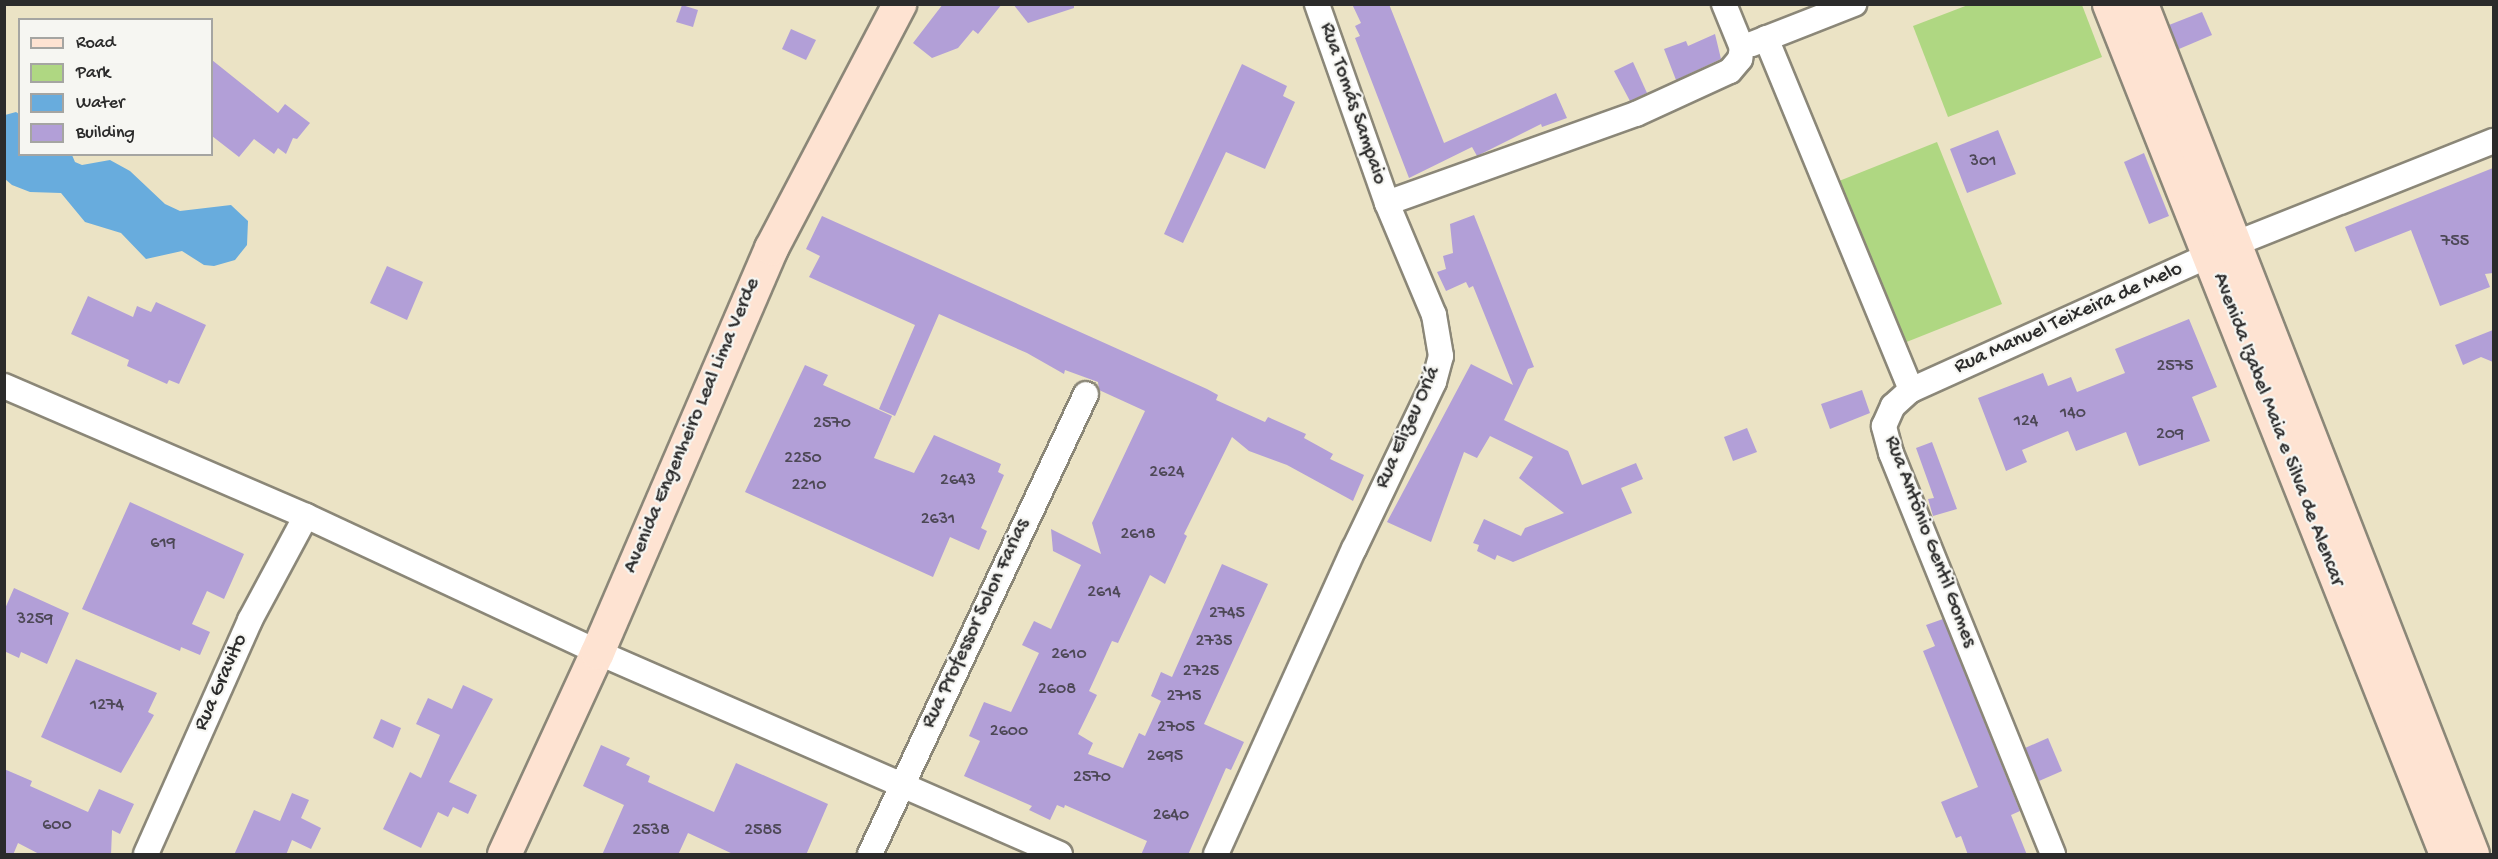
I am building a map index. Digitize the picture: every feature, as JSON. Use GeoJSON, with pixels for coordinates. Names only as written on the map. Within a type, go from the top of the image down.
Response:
{"type":"FeatureCollection","features":[{"type":"Feature","properties":{"kind":"street","name":"Avenida Engenheiro Leal Lima Verde"},"geometry":{"type":"LineString","coordinates":[[504,855],[597,652],[771,248],[898,4]]}},
{"type":"Feature","properties":{"kind":"street","name":"Rua Tomás Sampaio"},"geometry":{"type":"LineString","coordinates":[[1317,4],[1387,203]]}},
{"type":"Feature","properties":{"kind":"street"},"geometry":{"type":"LineString","coordinates":[[1387,203],[1636,114],[1730,71],[1740,59],[1742,48],[1724,4]]}},
{"type":"Feature","properties":{"kind":"street"},"geometry":{"type":"LineString","coordinates":[[1742,48],[1854,4]]}},
{"type":"Feature","properties":{"kind":"street","name":"Avenida Izabel Maia e Silva de Alencar"},"geometry":{"type":"LineString","coordinates":[[2122,6],[2282,408],[2445,855]]}},
{"type":"Feature","properties":{"kind":"street"},"geometry":{"type":"LineString","coordinates":[[1766,38],[1911,390]]}},
{"type":"Feature","properties":{"kind":"street","name":"Rua Manuel Teixeira de Melo"},"geometry":{"type":"LineString","coordinates":[[1911,390],[2221,251],[2493,141]]}},
{"type":"Feature","properties":{"kind":"street","name":"Rua Elizeu Oriá"},"geometry":{"type":"LineString","coordinates":[[1216,855],[1434,381],[1441,356],[1434,315],[1387,203]]}},
{"type":"Feature","properties":{"kind":"street"},"geometry":{"type":"LineString","coordinates":[[4,386],[306,516],[597,652],[902,782],[1060,855]]}},
{"type":"Feature","properties":{"kind":"street","name":"Rua Antônio Gentil Gomes"},"geometry":{"type":"LineString","coordinates":[[1911,390],[1893,406],[1884,426],[1891,453],[2053,855]]}},
{"type":"Feature","properties":{"kind":"street","name":"Rua Professor Solon Farias"},"geometry":{"type":"LineString","coordinates":[[870,855],[902,782],[1086,394]]}},
{"type":"Feature","properties":{"kind":"street","name":"Avenida Izabel Maia e Silva de Alencar"},"geometry":{"type":"LineString","coordinates":[[2282,408],[2472,855]]}},
{"type":"Feature","properties":{"kind":"street","name":"Rua Gravito"},"geometry":{"type":"LineString","coordinates":[[146,855],[250,620],[306,516]]}},
{"type":"Feature","properties":{"kind":"green space"},"geometry":{"type":"Polygon","coordinates":[[[1968,5],[2082,5],[2102,57],[1948,117],[1913,26],[1968,5]]]}},
{"type":"Feature","properties":{"kind":"green space"},"geometry":{"type":"Polygon","coordinates":[[[1937,142],[2002,304],[1904,343],[1839,181],[1937,142]]]}},
{"type":"Feature","properties":{"kind":"water"},"geometry":{"type":"Polygon","coordinates":[[[18,113],[18,156],[72,156],[75,162],[82,165],[110,160],[130,171],[165,204],[180,211],[231,205],[248,221],[247,245],[235,260],[214,266],[204,265],[182,251],[146,259],[121,233],[85,222],[61,193],[30,192],[12,185],[5,179],[5,115],[18,113]]]}},
{"type":"Feature","properties":{"kind":"building"},"geometry":{"type":"Polygon","coordinates":[[[943,4],[1002,4],[978,34],[973,30],[958,48],[932,58],[913,43],[943,4]]]}},
{"type":"Feature","properties":{"kind":"building"},"geometry":{"type":"Polygon","coordinates":[[[1013,4],[1074,4],[1074,8],[1028,23],[1013,4]]]}},
{"type":"Feature","properties":{"kind":"building"},"geometry":{"type":"Polygon","coordinates":[[[1352,4],[1389,4],[1444,143],[1556,93],[1567,118],[1542,127],[1541,124],[1477,156],[1472,147],[1409,178],[1355,38],[1360,36],[1355,26],[1361,23],[1352,4]]]}},
{"type":"Feature","properties":{"kind":"building"},"geometry":{"type":"Polygon","coordinates":[[[682,5],[698,10],[693,27],[676,22],[682,5]]]}},
{"type":"Feature","properties":{"kind":"building"},"geometry":{"type":"Polygon","coordinates":[[[2202,12],[2212,35],[2179,49],[2169,25],[2202,12]]]}},
{"type":"Feature","properties":{"kind":"building"},"geometry":{"type":"Polygon","coordinates":[[[791,29],[816,40],[806,60],[782,49],[791,29]]]}},
{"type":"Feature","properties":{"kind":"building"},"geometry":{"type":"Polygon","coordinates":[[[1715,34],[1721,59],[1676,80],[1664,49],[1686,41],[1688,46],[1715,34]]]}},
{"type":"Feature","properties":{"kind":"building"},"geometry":{"type":"Polygon","coordinates":[[[213,61],[278,113],[285,104],[310,123],[297,139],[293,138],[286,154],[278,148],[274,154],[254,139],[239,157],[213,137],[213,61]]]}},
{"type":"Feature","properties":{"kind":"building"},"geometry":{"type":"Polygon","coordinates":[[[1633,62],[1647,93],[1630,101],[1614,71],[1633,62]]]}},
{"type":"Feature","properties":{"kind":"building"},"geometry":{"type":"Polygon","coordinates":[[[1242,64],[1287,86],[1283,96],[1295,102],[1265,169],[1226,152],[1183,243],[1164,234],[1242,64]]]}},
{"type":"Feature","properties":{"kind":"building"},"geometry":{"type":"Polygon","coordinates":[[[1998,130],[2016,174],[1967,193],[1950,149],[1998,130]]]}},
{"type":"Feature","properties":{"kind":"building"},"geometry":{"type":"Polygon","coordinates":[[[2144,153],[2169,216],[2149,224],[2124,162],[2144,153]]]}},
{"type":"Feature","properties":{"kind":"building"},"geometry":{"type":"Polygon","coordinates":[[[2493,168],[2493,273],[2485,274],[2490,287],[2440,306],[2411,230],[2355,252],[2345,227],[2493,168]]]}},
{"type":"Feature","properties":{"kind":"building"},"geometry":{"type":"Polygon","coordinates":[[[1474,215],[1534,367],[1528,369],[1504,420],[1568,451],[1582,485],[1636,463],[1643,479],[1621,488],[1632,513],[1513,562],[1497,555],[1495,560],[1477,551],[1479,545],[1473,543],[1484,519],[1521,536],[1525,528],[1564,513],[1519,478],[1533,457],[1490,436],[1477,458],[1464,452],[1431,542],[1387,522],[1471,364],[1513,385],[1473,286],[1469,288],[1466,282],[1446,291],[1437,272],[1446,269],[1443,256],[1453,253],[1450,224],[1474,215]]]}},
{"type":"Feature","properties":{"kind":"building"},"geometry":{"type":"Polygon","coordinates":[[[822,216],[1207,389],[1218,395],[1216,400],[1265,422],[1268,417],[1306,434],[1304,438],[1333,454],[1330,459],[1364,475],[1353,501],[1287,465],[1249,451],[1232,437],[1184,534],[1187,536],[1165,584],[1150,575],[1118,643],[1112,641],[1089,691],[1097,695],[1078,734],[1093,743],[1088,754],[1123,768],[1139,733],[1145,736],[1161,701],[1151,696],[1161,672],[1172,677],[1222,564],[1268,584],[1204,724],[1244,742],[1231,770],[1226,768],[1188,855],[1141,855],[1147,841],[1065,805],[1064,808],[1057,805],[1050,820],[1029,810],[1032,806],[964,776],[980,741],[969,736],[984,702],[1011,712],[1039,653],[1022,645],[1034,621],[1051,629],[1081,565],[1053,551],[1051,529],[1101,554],[1092,523],[1145,411],[1099,390],[1098,382],[1065,370],[1064,374],[1027,353],[939,314],[895,416],[879,409],[915,325],[809,277],[820,256],[806,249],[822,216]]]}},
{"type":"Feature","properties":{"kind":"building"},"geometry":{"type":"Polygon","coordinates":[[[387,266],[423,282],[407,320],[370,303],[387,266]]]}},
{"type":"Feature","properties":{"kind":"building"},"geometry":{"type":"Polygon","coordinates":[[[88,296],[133,317],[137,306],[151,312],[156,302],[206,325],[179,384],[169,380],[167,384],[127,366],[129,360],[71,334],[88,296]]]}},
{"type":"Feature","properties":{"kind":"building"},"geometry":{"type":"Polygon","coordinates":[[[2189,319],[2217,387],[2192,397],[2210,441],[2139,466],[2126,432],[2076,451],[2068,431],[2022,450],[2027,462],[2006,471],[1978,398],[2043,373],[2048,386],[2071,377],[2077,392],[2125,373],[2115,349],[2189,319]]]}},
{"type":"Feature","properties":{"kind":"building"},"geometry":{"type":"Polygon","coordinates":[[[2493,330],[2493,362],[2481,357],[2463,365],[2455,345],[2493,330]]]}},
{"type":"Feature","properties":{"kind":"building"},"geometry":{"type":"Polygon","coordinates":[[[805,365],[828,375],[823,385],[892,416],[874,458],[914,473],[934,435],[1001,464],[998,472],[1004,475],[981,528],[987,531],[979,550],[950,537],[933,577],[745,492],[805,365]]]}},
{"type":"Feature","properties":{"kind":"building"},"geometry":{"type":"Polygon","coordinates":[[[1862,390],[1870,413],[1830,429],[1821,404],[1862,390]]]}},
{"type":"Feature","properties":{"kind":"building"},"geometry":{"type":"Polygon","coordinates":[[[1747,428],[1757,452],[1733,461],[1724,437],[1747,428]]]}},
{"type":"Feature","properties":{"kind":"building"},"geometry":{"type":"Polygon","coordinates":[[[1932,442],[1957,509],[1933,516],[1928,499],[1934,498],[1916,448],[1932,442]]]}},
{"type":"Feature","properties":{"kind":"building"},"geometry":{"type":"Polygon","coordinates":[[[130,502],[244,554],[224,599],[207,591],[192,624],[210,632],[200,655],[181,647],[180,651],[82,609],[130,502]]]}},
{"type":"Feature","properties":{"kind":"building"},"geometry":{"type":"Polygon","coordinates":[[[14,588],[69,613],[47,664],[21,652],[19,658],[4,651],[4,611],[14,588]]]}},
{"type":"Feature","properties":{"kind":"building"},"geometry":{"type":"Polygon","coordinates":[[[1943,619],[2020,811],[2011,815],[2027,855],[1968,855],[1961,836],[1956,838],[1941,802],[1978,787],[1923,651],[1935,646],[1926,625],[1943,619]]]}},
{"type":"Feature","properties":{"kind":"building"},"geometry":{"type":"Polygon","coordinates":[[[76,659],[157,693],[148,712],[154,715],[121,773],[41,737],[76,659]]]}},
{"type":"Feature","properties":{"kind":"building"},"geometry":{"type":"Polygon","coordinates":[[[463,685],[493,699],[449,782],[477,795],[468,814],[453,807],[448,817],[438,812],[421,848],[383,829],[410,772],[421,778],[440,735],[416,724],[428,698],[452,709],[463,685]]]}},
{"type":"Feature","properties":{"kind":"building"},"geometry":{"type":"Polygon","coordinates":[[[381,719],[401,728],[393,748],[373,738],[381,719]]]}},
{"type":"Feature","properties":{"kind":"building"},"geometry":{"type":"Polygon","coordinates":[[[2048,738],[2062,771],[2039,781],[2025,748],[2048,738]]]}},
{"type":"Feature","properties":{"kind":"building"},"geometry":{"type":"Polygon","coordinates":[[[601,745],[630,758],[626,765],[650,776],[648,782],[714,812],[736,763],[828,804],[806,855],[735,855],[688,833],[678,855],[602,855],[624,805],[583,786],[601,745]]]}},
{"type":"Feature","properties":{"kind":"building"},"geometry":{"type":"Polygon","coordinates":[[[4,769],[32,781],[30,786],[88,812],[99,789],[134,804],[120,834],[112,830],[111,855],[41,855],[18,843],[13,855],[4,855],[4,769]]]}},
{"type":"Feature","properties":{"kind":"building"},"geometry":{"type":"Polygon","coordinates":[[[292,793],[309,800],[301,818],[321,828],[311,849],[292,840],[286,855],[234,855],[254,810],[280,821],[292,793]]]}}]}
